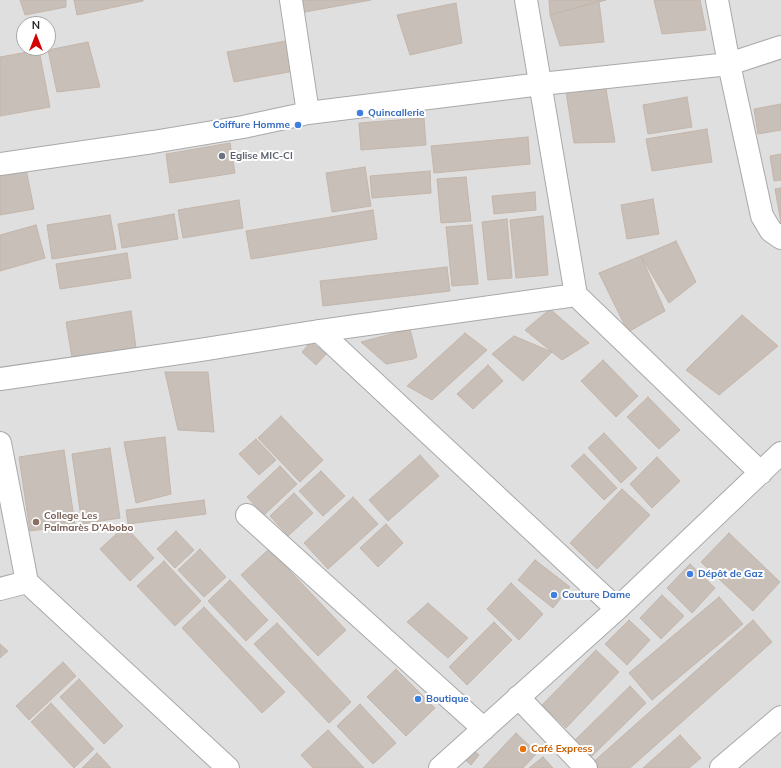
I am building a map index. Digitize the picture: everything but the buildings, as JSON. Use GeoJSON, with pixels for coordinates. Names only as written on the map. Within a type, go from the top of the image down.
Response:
{"type":"FeatureCollection","features":[{"type":"Feature","properties":{"kind":"street"},"geometry":{"type":"LineString","coordinates":[[291,0],[308,113]]}},
{"type":"Feature","properties":{"kind":"street"},"geometry":{"type":"LineString","coordinates":[[526,0],[542,84],[576,295],[761,473]]}},
{"type":"Feature","properties":{"kind":"street"},"geometry":{"type":"LineString","coordinates":[[717,0],[729,64],[762,216],[771,231],[781,238]]}},
{"type":"Feature","properties":{"kind":"street"},"geometry":{"type":"LineString","coordinates":[[0,164],[153,142],[243,127],[308,113],[542,84],[729,64],[781,47]]}},
{"type":"Feature","properties":{"kind":"street"},"geometry":{"type":"LineString","coordinates":[[0,380],[320,331],[576,295]]}},
{"type":"Feature","properties":{"kind":"street"},"geometry":{"type":"LineString","coordinates":[[320,331],[617,608]]}},
{"type":"Feature","properties":{"kind":"street"},"geometry":{"type":"LineString","coordinates":[[0,443],[27,582],[220,765]]}},
{"type":"Feature","properties":{"kind":"street"},"geometry":{"type":"LineString","coordinates":[[440,768],[617,608],[781,453]]}},
{"type":"Feature","properties":{"kind":"street"},"geometry":{"type":"LineString","coordinates":[[247,515],[484,729]]}},
{"type":"Feature","properties":{"kind":"street"},"geometry":{"type":"LineString","coordinates":[[0,589],[27,582]]}},
{"type":"Feature","properties":{"kind":"street"},"geometry":{"type":"LineString","coordinates":[[518,697],[586,768]]}},
{"type":"Feature","properties":{"kind":"street"},"geometry":{"type":"LineString","coordinates":[[721,768],[781,717]]}},
{"type":"Feature","properties":{"kind":"shaded area"},"geometry":{"type":"Polygon","coordinates":[[[0,0],[781,0],[781,768],[0,768],[0,0]]]}},
{"type":"Feature","properties":{"kind":"place","name":"Quincallerie"},"geometry":{"type":"Point","coordinates":[360,113]}},
{"type":"Feature","properties":{"kind":"place","name":"Coiffure Homme"},"geometry":{"type":"Point","coordinates":[298,125]}},
{"type":"Feature","properties":{"kind":"place","name":"Eglise MIC-CI"},"geometry":{"type":"Point","coordinates":[222,156]}},
{"type":"Feature","properties":{"kind":"place","name":"College Les Palmarès D'Abobo"},"geometry":{"type":"Point","coordinates":[36,522]}},
{"type":"Feature","properties":{"kind":"place","name":"Dépôt de Gaz"},"geometry":{"type":"Point","coordinates":[690,574]}},
{"type":"Feature","properties":{"kind":"place","name":"Couture Dame"},"geometry":{"type":"Point","coordinates":[554,595]}},
{"type":"Feature","properties":{"kind":"place","name":"Boutique"},"geometry":{"type":"Point","coordinates":[418,699]}},
{"type":"Feature","properties":{"kind":"place","name":"Café Express"},"geometry":{"type":"Point","coordinates":[523,749]}}]}
